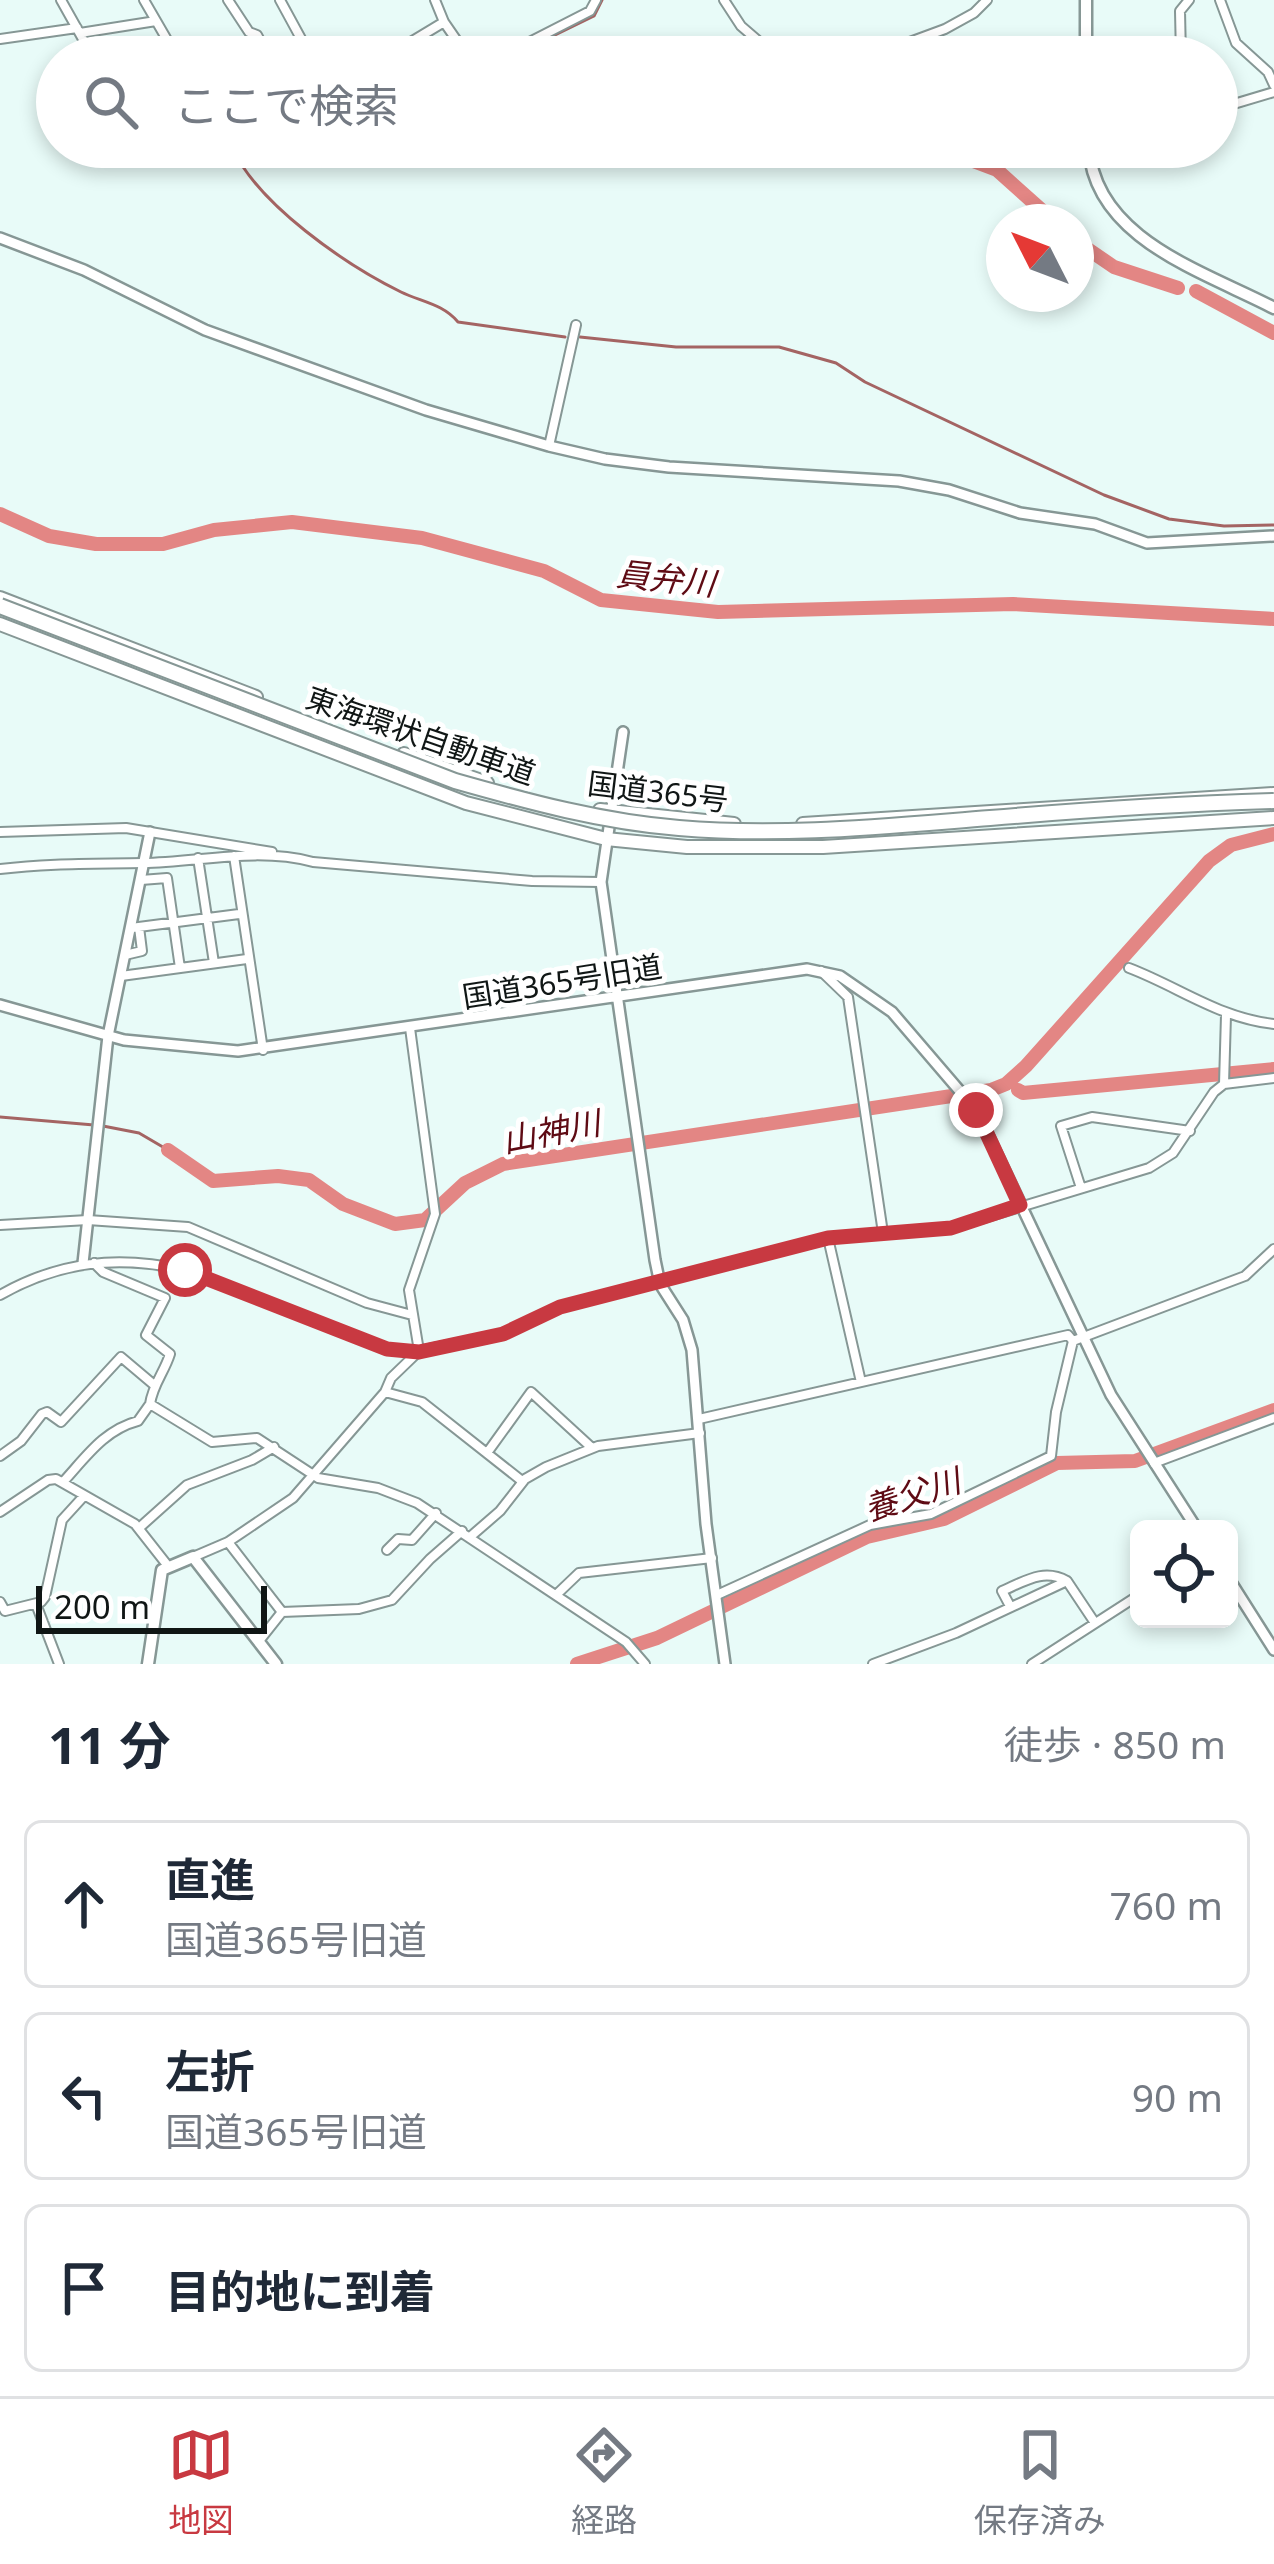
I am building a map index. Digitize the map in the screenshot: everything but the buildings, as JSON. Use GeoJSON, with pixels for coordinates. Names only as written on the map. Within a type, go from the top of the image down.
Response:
{"type":"FeatureCollection","features":[{"type":"Feature","properties":{"kind":"highway","name":"東海環状自動車道"},"geometry":{"type":"LineString","coordinates":[[0,602],[455,781],[628,823],[797,832],[1274,798]]}},
{"type":"Feature","properties":{"kind":"highway","name":"国道365号"},"geometry":{"type":"LineString","coordinates":[[0,602],[447,770],[510,790],[610,812],[768,825],[1274,798]]}},
{"type":"Feature","properties":{"kind":"highway","name":"国道365号"},"geometry":{"type":"LineString","coordinates":[[0,624],[446,796],[520,820],[606,839],[688,847],[823,847],[1274,818]]}},
{"type":"Feature","properties":{"kind":"main road"},"geometry":{"type":"LineString","coordinates":[[1086,0],[1086,36]]}},
{"type":"Feature","properties":{"kind":"main road"},"geometry":{"type":"LineString","coordinates":[[1094,168],[1098,188],[1121,221],[1158,247],[1274,308]]}},
{"type":"Feature","properties":{"kind":"main road"},"geometry":{"type":"LineString","coordinates":[[148,1664],[161,1570],[193,1557],[276,1664]]}},
{"type":"Feature","properties":{"kind":"street"},"geometry":{"type":"LineString","coordinates":[[61,0],[81,36]]}},
{"type":"Feature","properties":{"kind":"street"},"geometry":{"type":"LineString","coordinates":[[144,0],[165,36]]}},
{"type":"Feature","properties":{"kind":"street"},"geometry":{"type":"LineString","coordinates":[[228,0],[249,32],[258,36]]}},
{"type":"Feature","properties":{"kind":"street"},"geometry":{"type":"LineString","coordinates":[[280,0],[301,36]]}},
{"type":"Feature","properties":{"kind":"street"},"geometry":{"type":"LineString","coordinates":[[434,0],[454,36]]}},
{"type":"Feature","properties":{"kind":"street"},"geometry":{"type":"LineString","coordinates":[[541,36],[593,9],[596,0]]}},
{"type":"Feature","properties":{"kind":"street"},"geometry":{"type":"LineString","coordinates":[[724,0],[753,36]]}},
{"type":"Feature","properties":{"kind":"street"},"geometry":{"type":"LineString","coordinates":[[926,36],[974,13],[987,0]]}},
{"type":"Feature","properties":{"kind":"street"},"geometry":{"type":"LineString","coordinates":[[1181,36],[1180,11],[1189,0]]}},
{"type":"Feature","properties":{"kind":"street"},"geometry":{"type":"LineString","coordinates":[[1220,0],[1233,36]]}},
{"type":"Feature","properties":{"kind":"street"},"geometry":{"type":"LineString","coordinates":[[0,39],[155,21]]}},
{"type":"Feature","properties":{"kind":"street"},"geometry":{"type":"LineString","coordinates":[[421,36],[444,22]]}},
{"type":"Feature","properties":{"kind":"street"},"geometry":{"type":"LineString","coordinates":[[1238,45],[1268,72],[1274,88],[1238,101]]}},
{"type":"Feature","properties":{"kind":"street"},"geometry":{"type":"LineString","coordinates":[[0,238],[84,270],[206,331],[426,410],[549,446],[605,459],[950,490],[1020,513],[1095,524],[1147,543],[1274,536]]}},
{"type":"Feature","properties":{"kind":"street"},"geometry":{"type":"LineString","coordinates":[[549,446],[576,325]]}},
{"type":"Feature","properties":{"kind":"street"},"geometry":{"type":"LineString","coordinates":[[623,732],[601,882],[660,1284],[687,1329],[725,1664]]}},
{"type":"Feature","properties":{"kind":"street"},"geometry":{"type":"LineString","coordinates":[[0,832],[126,828],[334,864],[532,881],[601,882]]}},
{"type":"Feature","properties":{"kind":"street"},"geometry":{"type":"LineString","coordinates":[[88,1262],[88,1220],[108,1036],[135,927],[150,832]]}},
{"type":"Feature","properties":{"kind":"street"},"geometry":{"type":"LineString","coordinates":[[0,869],[64,862],[286,855]]}},
{"type":"Feature","properties":{"kind":"street"},"geometry":{"type":"LineString","coordinates":[[234,856],[239,914],[263,1050]]}},
{"type":"Feature","properties":{"kind":"street"},"geometry":{"type":"LineString","coordinates":[[198,858],[214,963]]}},
{"type":"Feature","properties":{"kind":"street"},"geometry":{"type":"LineString","coordinates":[[141,880],[167,878],[180,968]]}},
{"type":"Feature","properties":{"kind":"street"},"geometry":{"type":"LineString","coordinates":[[135,927],[239,914]]}},
{"type":"Feature","properties":{"kind":"street"},"geometry":{"type":"LineString","coordinates":[[121,976],[248,959]]}},
{"type":"Feature","properties":{"kind":"street"},"geometry":{"type":"LineString","coordinates":[[1129,968],[1226,1015],[1274,1024]]}},
{"type":"Feature","properties":{"kind":"street"},"geometry":{"type":"LineString","coordinates":[[820,970],[840,976],[903,1022],[976,1110],[1077,1339],[1191,1520]]}},
{"type":"Feature","properties":{"kind":"street"},"geometry":{"type":"LineString","coordinates":[[820,970],[848,998],[883,1232]]}},
{"type":"Feature","properties":{"kind":"street","name":"国道365号旧道"},"geometry":{"type":"LineString","coordinates":[[0,1005],[108,1036],[227,1052],[820,970]]}},
{"type":"Feature","properties":{"kind":"street"},"geometry":{"type":"LineString","coordinates":[[0,1294],[54,1269],[88,1262],[153,1263],[185,1270],[387,1349],[419,1352],[503,1334],[560,1307],[828,1238],[951,1228],[1158,1164],[1173,1154],[1223,1078],[1226,1015]]}},
{"type":"Feature","properties":{"kind":"street"},"geometry":{"type":"LineString","coordinates":[[410,1028],[435,1209],[411,1277],[419,1352]]}},
{"type":"Feature","properties":{"kind":"street"},"geometry":{"type":"LineString","coordinates":[[1223,1078],[1274,1078]]}},
{"type":"Feature","properties":{"kind":"street"},"geometry":{"type":"LineString","coordinates":[[1081,1188],[1061,1126],[1092,1118],[1190,1131]]}},
{"type":"Feature","properties":{"kind":"street"},"geometry":{"type":"LineString","coordinates":[[0,1225],[88,1220],[188,1227],[368,1304],[412,1316]]}},
{"type":"Feature","properties":{"kind":"street"},"geometry":{"type":"LineString","coordinates":[[828,1238],[861,1382]]}},
{"type":"Feature","properties":{"kind":"street"},"geometry":{"type":"LineString","coordinates":[[699,1419],[1068,1335],[1077,1339],[1245,1276],[1274,1249]]}},
{"type":"Feature","properties":{"kind":"street"},"geometry":{"type":"LineString","coordinates":[[63,1482],[101,1440],[120,1426],[138,1421],[170,1354],[146,1335],[165,1298],[88,1262]]}},
{"type":"Feature","properties":{"kind":"street"},"geometry":{"type":"LineString","coordinates":[[717,1598],[870,1525],[931,1514],[1051,1456],[1056,1412],[1077,1339]]}},
{"type":"Feature","properties":{"kind":"street"},"geometry":{"type":"LineString","coordinates":[[193,1557],[228,1542],[283,1506],[316,1476],[392,1378],[419,1352]]}},
{"type":"Feature","properties":{"kind":"street"},"geometry":{"type":"LineString","coordinates":[[0,1456],[21,1442],[42,1414],[47,1412],[61,1423],[121,1357],[153,1384]]}},
{"type":"Feature","properties":{"kind":"street"},"geometry":{"type":"LineString","coordinates":[[385,1392],[422,1402],[523,1481]]}},
{"type":"Feature","properties":{"kind":"street"},"geometry":{"type":"LineString","coordinates":[[487,1453],[531,1393],[592,1448]]}},
{"type":"Feature","properties":{"kind":"street"},"geometry":{"type":"LineString","coordinates":[[150,1404],[212,1442],[249,1436],[316,1476],[387,1490],[436,1513],[626,1642],[645,1664]]}},
{"type":"Feature","properties":{"kind":"street"},"geometry":{"type":"LineString","coordinates":[[1151,1458],[1274,1418]]}},
{"type":"Feature","properties":{"kind":"street"},"geometry":{"type":"LineString","coordinates":[[258,1642],[282,1612],[359,1609],[392,1600],[430,1559],[500,1511],[523,1481],[546,1467],[592,1448],[700,1433]]}},
{"type":"Feature","properties":{"kind":"street"},"geometry":{"type":"LineString","coordinates":[[139,1528],[187,1485],[274,1447]]}},
{"type":"Feature","properties":{"kind":"street"},"geometry":{"type":"LineString","coordinates":[[0,1512],[49,1480],[63,1482],[139,1528],[167,1566]]}},
{"type":"Feature","properties":{"kind":"street"},"geometry":{"type":"LineString","coordinates":[[2,1609],[36,1604],[47,1593],[62,1520],[83,1497]]}},
{"type":"Feature","properties":{"kind":"street"},"geometry":{"type":"LineString","coordinates":[[387,1550],[398,1539],[412,1540],[436,1513]]}},
{"type":"Feature","properties":{"kind":"street"},"geometry":{"type":"LineString","coordinates":[[228,1542],[282,1612]]}},
{"type":"Feature","properties":{"kind":"street"},"geometry":{"type":"LineString","coordinates":[[556,1595],[579,1573],[713,1558]]}},
{"type":"Feature","properties":{"kind":"street"},"geometry":{"type":"LineString","coordinates":[[1010,1606],[1002,1591],[1049,1574],[1067,1581],[1095,1623]]}},
{"type":"Feature","properties":{"kind":"street"},"geometry":{"type":"LineString","coordinates":[[873,1664],[956,1633],[1067,1581]]}},
{"type":"Feature","properties":{"kind":"street"},"geometry":{"type":"LineString","coordinates":[[1238,1593],[1274,1650]]}},
{"type":"Feature","properties":{"kind":"street"},"geometry":{"type":"LineString","coordinates":[[1032,1664],[1130,1601]]}},
{"type":"Feature","properties":{"kind":"street"},"geometry":{"type":"LineString","coordinates":[[36,1604],[59,1664]]}},
{"type":"Feature","properties":{"kind":"waterway"},"geometry":{"type":"LineString","coordinates":[[553,36],[594,16],[602,0]]}},
{"type":"Feature","properties":{"kind":"waterway"},"geometry":{"type":"LineString","coordinates":[[155,12],[168,36]]}},
{"type":"Feature","properties":{"kind":"waterway"},"geometry":{"type":"LineString","coordinates":[[244,168],[305,231],[401,292],[439,307],[458,322],[565,337]]}},
{"type":"Feature","properties":{"kind":"waterway"},"geometry":{"type":"LineString","coordinates":[[992,168],[1035,204]]}},
{"type":"Feature","properties":{"kind":"waterway"},"geometry":{"type":"LineString","coordinates":[[1094,253],[1114,267],[1178,288]]}},
{"type":"Feature","properties":{"kind":"waterway"},"geometry":{"type":"LineString","coordinates":[[1196,291],[1274,333]]}},
{"type":"Feature","properties":{"kind":"waterway"},"geometry":{"type":"LineString","coordinates":[[580,337],[676,347],[779,347],[836,363],[865,382],[1104,495],[1169,519],[1224,526],[1274,525]]}},
{"type":"Feature","properties":{"kind":"waterway","name":"員弁川"},"geometry":{"type":"LineString","coordinates":[[0,514],[49,536],[96,544],[163,544],[214,530],[292,522],[422,538],[544,571],[601,600],[718,612],[1013,604],[1274,619]]}},
{"type":"Feature","properties":{"kind":"waterway","name":"山神川"},"geometry":{"type":"LineString","coordinates":[[168,1150],[213,1181],[278,1176],[309,1180],[343,1204],[395,1224],[425,1220],[465,1183],[503,1164],[991,1090],[1026,1066],[1209,861],[1231,845],[1274,834]]}},
{"type":"Feature","properties":{"kind":"waterway","name":"山神川"},"geometry":{"type":"LineString","coordinates":[[1018,1090],[1274,1069]]}},
{"type":"Feature","properties":{"kind":"waterway","name":"山神川"},"geometry":{"type":"LineString","coordinates":[[0,1117],[94,1125]]}},
{"type":"Feature","properties":{"kind":"waterway","name":"山神川"},"geometry":{"type":"LineString","coordinates":[[103,1126],[139,1133],[168,1150]]}},
{"type":"Feature","properties":{"kind":"waterway","name":"養父川"},"geometry":{"type":"LineString","coordinates":[[577,1664],[657,1638],[867,1537],[944,1519],[1057,1463],[1135,1461],[1274,1410]]}},
{"type":"Feature","properties":{"kind":"route"},"geometry":{"type":"LineString","coordinates":[[185,1270],[387,1349],[419,1352],[503,1334],[560,1307],[828,1238],[951,1228],[1020,1205],[976,1110]]}}]}
